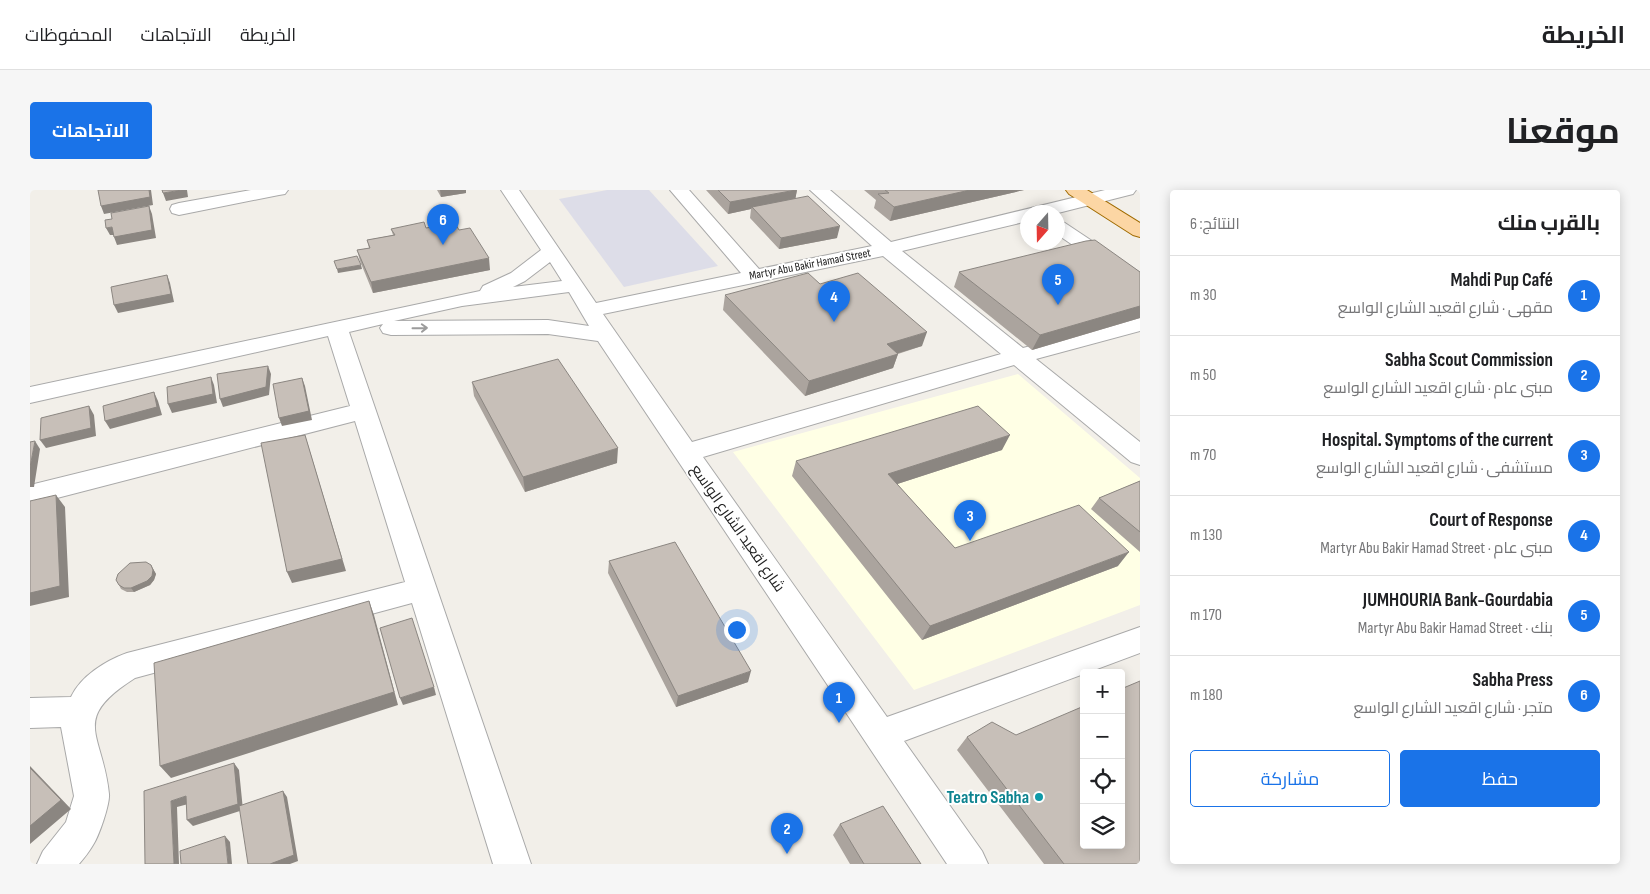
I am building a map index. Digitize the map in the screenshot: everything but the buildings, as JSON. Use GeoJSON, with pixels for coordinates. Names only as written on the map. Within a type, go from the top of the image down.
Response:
{"type":"FeatureCollection","features":[{"type":"Feature","properties":{"kind":"main road"},"geometry":{"type":"LineString","coordinates":[[1093,194],[1140,217]]}},
{"type":"Feature","properties":{"kind":"main road"},"geometry":{"type":"LineString","coordinates":[[1093,194],[1140,231]]}},
{"type":"Feature","properties":{"kind":"street"},"geometry":{"type":"LineString","coordinates":[[179,209],[279,190]]}},
{"type":"Feature","properties":{"kind":"street","name":"شارع اقعيد الشارع الواسع"},"geometry":{"type":"LineString","coordinates":[[510,190],[575,285],[605,335],[969,864]]}},
{"type":"Feature","properties":{"kind":"street"},"geometry":{"type":"LineString","coordinates":[[679,190],[754,276]]}},
{"type":"Feature","properties":{"kind":"street"},"geometry":{"type":"LineString","coordinates":[[819,190],[887,249],[1140,456]]}},
{"type":"Feature","properties":{"kind":"street"},"geometry":{"type":"LineString","coordinates":[[1059,205],[1093,194],[1126,190]]}},
{"type":"Feature","properties":{"kind":"street","name":"Martyr Abu Bakir Hamad Street"},"geometry":{"type":"LineString","coordinates":[[591,310],[887,249],[1020,217]]}},
{"type":"Feature","properties":{"kind":"street"},"geometry":{"type":"LineString","coordinates":[[1065,232],[1140,282]]}},
{"type":"Feature","properties":{"kind":"street"},"geometry":{"type":"LineString","coordinates":[[462,300],[509,282],[528,271],[552,251]]}},
{"type":"Feature","properties":{"kind":"street"},"geometry":{"type":"LineString","coordinates":[[30,395],[462,300],[575,285]]}},
{"type":"Feature","properties":{"kind":"street"},"geometry":{"type":"LineString","coordinates":[[686,453],[1020,356],[1140,324]]}},
{"type":"Feature","properties":{"kind":"street"},"geometry":{"type":"LineString","coordinates":[[337,329],[548,327],[605,335]]}},
{"type":"Feature","properties":{"kind":"street"},"geometry":{"type":"LineString","coordinates":[[337,329],[512,864]]}},
{"type":"Feature","properties":{"kind":"street"},"geometry":{"type":"LineString","coordinates":[[30,495],[364,411]]}},
{"type":"Feature","properties":{"kind":"street"},"geometry":{"type":"LineString","coordinates":[[56,864],[81,832],[92,796],[77,723],[79,712],[88,697],[108,679],[127,667],[422,590]]}},
{"type":"Feature","properties":{"kind":"street"},"geometry":{"type":"LineString","coordinates":[[880,734],[1140,640]]}},
{"type":"Feature","properties":{"kind":"street"},"geometry":{"type":"LineString","coordinates":[[30,713],[79,712]]}},
{"type":"Feature","properties":{"kind":"shaded area"},"geometry":{"type":"Polygon","coordinates":[[[607,190],[649,190],[718,266],[624,287],[559,199],[607,190]]]}},
{"type":"Feature","properties":{"kind":"shaded area"},"geometry":{"type":"Polygon","coordinates":[[[1018,374],[1140,478],[1140,605],[914,690],[733,452],[1018,374]]]}},
{"type":"Feature","properties":{"kind":"place","name":"Sabha Press"},"geometry":{"type":"Point","coordinates":[443,245]}},
{"type":"Feature","properties":{"kind":"place","name":"JUMHOURIA Bank-Gourdabia"},"geometry":{"type":"Point","coordinates":[1058,305]}},
{"type":"Feature","properties":{"kind":"place","name":"Court of Response"},"geometry":{"type":"Point","coordinates":[834,322]}},
{"type":"Feature","properties":{"kind":"place","name":"Hospital. Symptoms of the current"},"geometry":{"type":"Point","coordinates":[970,541]}},
{"type":"Feature","properties":{"kind":"place","name":"Mahdi Pup Café"},"geometry":{"type":"Point","coordinates":[839,723]}},
{"type":"Feature","properties":{"kind":"place","name":"Teatro Sabha"},"geometry":{"type":"Point","coordinates":[1039,797]}},
{"type":"Feature","properties":{"kind":"place","name":"Sabha Scout Commission"},"geometry":{"type":"Point","coordinates":[787,854]}}]}
